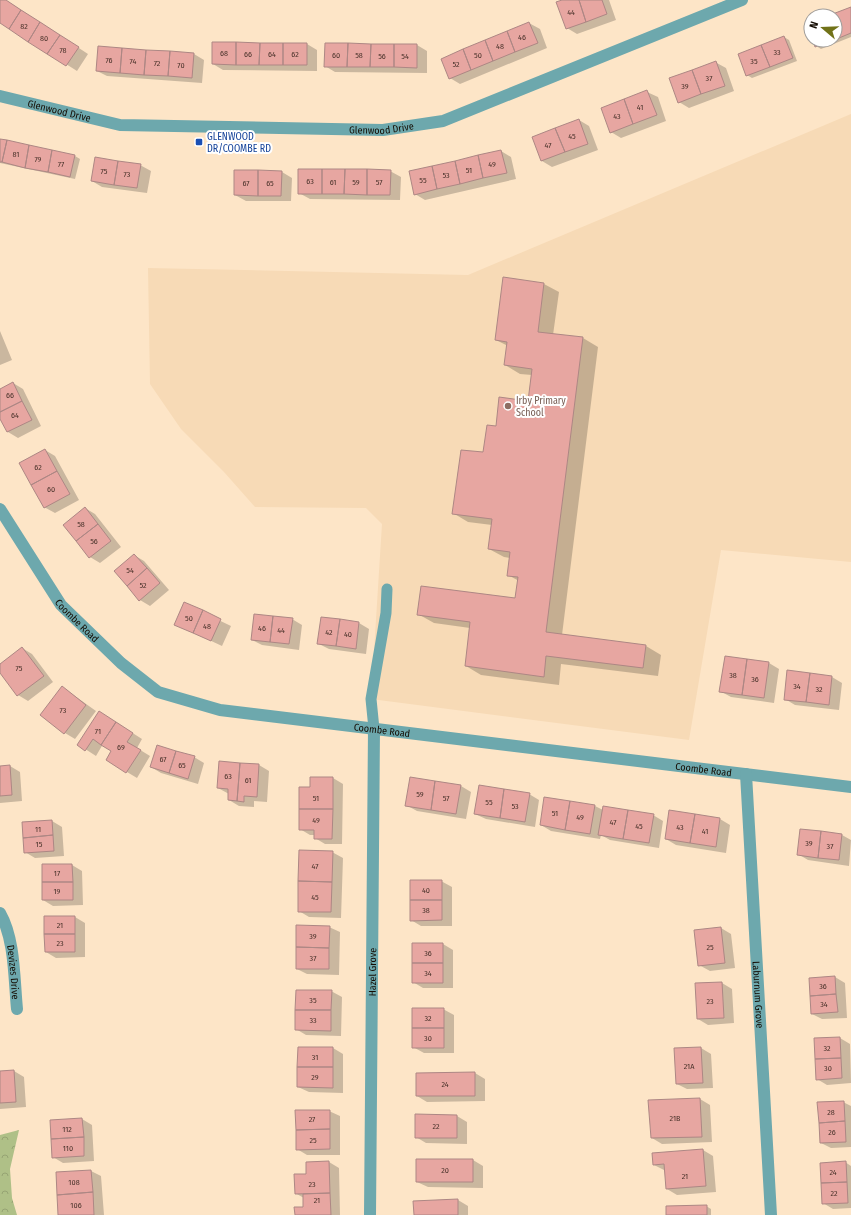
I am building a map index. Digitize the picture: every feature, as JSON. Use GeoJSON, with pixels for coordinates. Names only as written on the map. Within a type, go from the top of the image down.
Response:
{"type":"FeatureCollection","features":[{"type":"Feature","properties":{"kind":"street","name":"Glenwood Drive"},"geometry":{"type":"LineString","coordinates":[[0,96],[120,125],[383,130],[443,121],[742,0]]}},
{"type":"Feature","properties":{"kind":"street","name":"Coombe Road"},"geometry":{"type":"LineString","coordinates":[[0,509],[61,605],[121,663],[158,692],[220,710],[851,787]]}},
{"type":"Feature","properties":{"kind":"street","name":"Hazel Grove"},"geometry":{"type":"LineString","coordinates":[[370,1215],[374,729]]}},
{"type":"Feature","properties":{"kind":"street","name":"Laburnum Grove"},"geometry":{"type":"LineString","coordinates":[[746,774],[771,1215]]}},
{"type":"Feature","properties":{"kind":"street","name":"Devizes Drive"},"geometry":{"type":"LineString","coordinates":[[0,913],[6,923],[13,959],[17,1009]]}},
{"type":"Feature","properties":{"kind":"lane"},"geometry":{"type":"LineString","coordinates":[[374,729],[371,699],[386,613],[387,589]]}},
{"type":"Feature","properties":{"kind":"shaded area","name":"Irby Primary School"},"geometry":{"type":"Polygon","coordinates":[[[851,114],[851,562],[721,550],[689,740],[371,699],[382,524],[366,508],[255,507],[224,472],[181,429],[150,384],[148,268],[468,275],[851,114]]]}},
{"type":"Feature","properties":{"kind":"green space"},"geometry":{"type":"Polygon","coordinates":[[[19,1130],[10,1169],[12,1198],[17,1215],[0,1215],[0,1135],[19,1130]]]}},
{"type":"Feature","properties":{"kind":"building"},"geometry":{"type":"Polygon","coordinates":[[[0,0],[6,0],[21,10],[9,29],[0,23],[0,0]]]}},
{"type":"Feature","properties":{"kind":"building"},"geometry":{"type":"Polygon","coordinates":[[[562,0],[579,0],[586,22],[566,29],[556,2],[562,0]]]}},
{"type":"Feature","properties":{"kind":"building"},"geometry":{"type":"Polygon","coordinates":[[[579,0],[602,0],[607,14],[586,22],[579,0]]]}},
{"type":"Feature","properties":{"kind":"building"},"geometry":{"type":"Polygon","coordinates":[[[851,7],[851,33],[843,36],[843,10],[851,7]]]}},
{"type":"Feature","properties":{"kind":"building"},"geometry":{"type":"Polygon","coordinates":[[[21,10],[40,22],[28,42],[9,29],[21,10]]]}},
{"type":"Feature","properties":{"kind":"building"},"geometry":{"type":"Polygon","coordinates":[[[40,22],[60,35],[47,54],[28,42],[40,22]]]}},
{"type":"Feature","properties":{"kind":"building"},"geometry":{"type":"Polygon","coordinates":[[[529,22],[538,43],[515,52],[507,31],[529,22]]]}},
{"type":"Feature","properties":{"kind":"building"},"geometry":{"type":"Polygon","coordinates":[[[507,31],[515,52],[493,61],[485,40],[507,31]]]}},
{"type":"Feature","properties":{"kind":"building"},"geometry":{"type":"Polygon","coordinates":[[[60,35],[79,47],[66,66],[47,54],[60,35]]]}},
{"type":"Feature","properties":{"kind":"building"},"geometry":{"type":"Polygon","coordinates":[[[784,36],[793,58],[770,67],[761,45],[784,36]]]}},
{"type":"Feature","properties":{"kind":"building"},"geometry":{"type":"Polygon","coordinates":[[[485,40],[493,61],[471,70],[463,49],[485,40]]]}},
{"type":"Feature","properties":{"kind":"building"},"geometry":{"type":"Polygon","coordinates":[[[212,42],[236,42],[236,65],[212,64],[212,42]]]}},
{"type":"Feature","properties":{"kind":"building"},"geometry":{"type":"Polygon","coordinates":[[[236,42],[260,43],[259,65],[236,65],[236,42]]]}},
{"type":"Feature","properties":{"kind":"building"},"geometry":{"type":"Polygon","coordinates":[[[260,43],[283,43],[283,65],[259,65],[260,43]]]}},
{"type":"Feature","properties":{"kind":"building"},"geometry":{"type":"Polygon","coordinates":[[[283,43],[307,43],[307,65],[283,65],[283,43]]]}},
{"type":"Feature","properties":{"kind":"building"},"geometry":{"type":"Polygon","coordinates":[[[325,43],[348,43],[347,67],[324,67],[325,43]]]}},
{"type":"Feature","properties":{"kind":"building"},"geometry":{"type":"Polygon","coordinates":[[[348,43],[371,44],[370,67],[347,67],[348,43]]]}},
{"type":"Feature","properties":{"kind":"building"},"geometry":{"type":"Polygon","coordinates":[[[371,44],[394,44],[394,67],[370,67],[371,44]]]}},
{"type":"Feature","properties":{"kind":"building"},"geometry":{"type":"Polygon","coordinates":[[[394,44],[417,44],[417,68],[394,67],[394,44]]]}},
{"type":"Feature","properties":{"kind":"building"},"geometry":{"type":"Polygon","coordinates":[[[761,45],[770,67],[746,76],[738,54],[761,45]]]}},
{"type":"Feature","properties":{"kind":"building"},"geometry":{"type":"Polygon","coordinates":[[[98,46],[122,48],[120,73],[96,71],[98,46]]]}},
{"type":"Feature","properties":{"kind":"building"},"geometry":{"type":"Polygon","coordinates":[[[122,48],[146,50],[144,75],[120,73],[122,48]]]}},
{"type":"Feature","properties":{"kind":"building"},"geometry":{"type":"Polygon","coordinates":[[[463,49],[471,70],[449,79],[441,59],[463,49]]]}},
{"type":"Feature","properties":{"kind":"building"},"geometry":{"type":"Polygon","coordinates":[[[146,50],[170,51],[168,76],[144,75],[146,50]]]}},
{"type":"Feature","properties":{"kind":"building"},"geometry":{"type":"Polygon","coordinates":[[[170,51],[194,53],[192,78],[168,76],[170,51]]]}},
{"type":"Feature","properties":{"kind":"building"},"geometry":{"type":"Polygon","coordinates":[[[716,61],[725,86],[701,94],[692,70],[716,61]]]}},
{"type":"Feature","properties":{"kind":"building"},"geometry":{"type":"Polygon","coordinates":[[[692,70],[701,94],[678,103],[669,78],[692,70]]]}},
{"type":"Feature","properties":{"kind":"building"},"geometry":{"type":"Polygon","coordinates":[[[647,90],[657,115],[633,124],[624,99],[647,90]]]}},
{"type":"Feature","properties":{"kind":"building"},"geometry":{"type":"Polygon","coordinates":[[[624,99],[633,124],[610,133],[601,108],[624,99]]]}},
{"type":"Feature","properties":{"kind":"building"},"geometry":{"type":"Polygon","coordinates":[[[579,119],[588,144],[565,152],[555,128],[579,119]]]}},
{"type":"Feature","properties":{"kind":"building"},"geometry":{"type":"Polygon","coordinates":[[[555,128],[565,152],[541,161],[532,137],[555,128]]]}},
{"type":"Feature","properties":{"kind":"building"},"geometry":{"type":"Polygon","coordinates":[[[0,139],[7,140],[2,162],[0,162],[0,139]]]}},
{"type":"Feature","properties":{"kind":"building"},"geometry":{"type":"Polygon","coordinates":[[[7,140],[29,145],[25,168],[2,162],[7,140]]]}},
{"type":"Feature","properties":{"kind":"building"},"geometry":{"type":"Polygon","coordinates":[[[29,145],[52,150],[48,172],[25,168],[29,145]]]}},
{"type":"Feature","properties":{"kind":"building"},"geometry":{"type":"Polygon","coordinates":[[[52,150],[75,155],[70,177],[48,172],[52,150]]]}},
{"type":"Feature","properties":{"kind":"building"},"geometry":{"type":"Polygon","coordinates":[[[501,150],[507,173],[483,178],[478,155],[501,150]]]}},
{"type":"Feature","properties":{"kind":"building"},"geometry":{"type":"Polygon","coordinates":[[[478,155],[483,178],[460,184],[455,161],[478,155]]]}},
{"type":"Feature","properties":{"kind":"building"},"geometry":{"type":"Polygon","coordinates":[[[95,157],[118,161],[114,185],[91,181],[95,157]]]}},
{"type":"Feature","properties":{"kind":"building"},"geometry":{"type":"Polygon","coordinates":[[[118,161],[141,164],[137,188],[114,185],[118,161]]]}},
{"type":"Feature","properties":{"kind":"building"},"geometry":{"type":"Polygon","coordinates":[[[455,161],[460,184],[437,189],[432,166],[455,161]]]}},
{"type":"Feature","properties":{"kind":"building"},"geometry":{"type":"Polygon","coordinates":[[[432,166],[437,189],[414,195],[409,171],[432,166]]]}},
{"type":"Feature","properties":{"kind":"building"},"geometry":{"type":"Polygon","coordinates":[[[298,169],[322,169],[322,194],[298,194],[298,169]]]}},
{"type":"Feature","properties":{"kind":"building"},"geometry":{"type":"Polygon","coordinates":[[[322,169],[345,169],[344,194],[322,194],[322,169]]]}},
{"type":"Feature","properties":{"kind":"building"},"geometry":{"type":"Polygon","coordinates":[[[345,169],[367,169],[367,195],[344,194],[345,169]]]}},
{"type":"Feature","properties":{"kind":"building"},"geometry":{"type":"Polygon","coordinates":[[[367,169],[391,170],[390,195],[367,195],[367,169]]]}},
{"type":"Feature","properties":{"kind":"building"},"geometry":{"type":"Polygon","coordinates":[[[234,170],[258,170],[258,196],[234,195],[234,170]]]}},
{"type":"Feature","properties":{"kind":"building"},"geometry":{"type":"Polygon","coordinates":[[[258,170],[282,171],[281,196],[258,196],[258,170]]]}},
{"type":"Feature","properties":{"kind":"building"},"geometry":{"type":"Polygon","coordinates":[[[503,277],[544,283],[538,332],[583,337],[546,632],[646,645],[643,668],[546,656],[544,677],[465,666],[470,622],[417,615],[421,586],[515,598],[518,577],[507,576],[510,552],[488,549],[492,519],[452,514],[461,450],[483,452],[487,425],[496,426],[499,397],[528,401],[532,369],[504,365],[507,342],[495,340],[503,277]]]}},
{"type":"Feature","properties":{"kind":"building"},"geometry":{"type":"Polygon","coordinates":[[[13,382],[22,401],[0,412],[0,389],[13,382]]]}},
{"type":"Feature","properties":{"kind":"building"},"geometry":{"type":"Polygon","coordinates":[[[22,401],[32,420],[7,432],[0,419],[0,412],[22,401]]]}},
{"type":"Feature","properties":{"kind":"building"},"geometry":{"type":"Polygon","coordinates":[[[45,449],[57,471],[31,485],[19,463],[45,449]]]}},
{"type":"Feature","properties":{"kind":"building"},"geometry":{"type":"Polygon","coordinates":[[[57,471],[70,494],[44,508],[31,485],[57,471]]]}},
{"type":"Feature","properties":{"kind":"building"},"geometry":{"type":"Polygon","coordinates":[[[85,507],[98,524],[76,541],[63,525],[85,507]]]}},
{"type":"Feature","properties":{"kind":"building"},"geometry":{"type":"Polygon","coordinates":[[[98,524],[111,541],[89,558],[76,541],[98,524]]]}},
{"type":"Feature","properties":{"kind":"building"},"geometry":{"type":"Polygon","coordinates":[[[134,554],[147,568],[127,586],[114,571],[134,554]]]}},
{"type":"Feature","properties":{"kind":"building"},"geometry":{"type":"Polygon","coordinates":[[[147,568],[160,583],[139,601],[127,586],[147,568]]]}},
{"type":"Feature","properties":{"kind":"building"},"geometry":{"type":"Polygon","coordinates":[[[184,602],[203,610],[193,633],[174,625],[184,602]]]}},
{"type":"Feature","properties":{"kind":"building"},"geometry":{"type":"Polygon","coordinates":[[[203,610],[221,619],[211,641],[193,633],[203,610]]]}},
{"type":"Feature","properties":{"kind":"building"},"geometry":{"type":"Polygon","coordinates":[[[254,614],[273,616],[270,642],[251,640],[254,614]]]}},
{"type":"Feature","properties":{"kind":"building"},"geometry":{"type":"Polygon","coordinates":[[[273,616],[293,618],[289,644],[270,642],[273,616]]]}},
{"type":"Feature","properties":{"kind":"building"},"geometry":{"type":"Polygon","coordinates":[[[321,617],[340,619],[336,646],[317,644],[321,617]]]}},
{"type":"Feature","properties":{"kind":"building"},"geometry":{"type":"Polygon","coordinates":[[[340,619],[359,622],[356,649],[336,646],[340,619]]]}},
{"type":"Feature","properties":{"kind":"building"},"geometry":{"type":"Polygon","coordinates":[[[22,647],[44,676],[17,696],[0,673],[0,664],[22,647]]]}},
{"type":"Feature","properties":{"kind":"building"},"geometry":{"type":"Polygon","coordinates":[[[725,656],[747,659],[742,695],[719,692],[725,656]]]}},
{"type":"Feature","properties":{"kind":"building"},"geometry":{"type":"Polygon","coordinates":[[[747,659],[769,662],[764,698],[742,695],[747,659]]]}},
{"type":"Feature","properties":{"kind":"building"},"geometry":{"type":"Polygon","coordinates":[[[787,670],[810,673],[806,702],[784,700],[787,670]]]}},
{"type":"Feature","properties":{"kind":"building"},"geometry":{"type":"Polygon","coordinates":[[[810,673],[832,676],[829,705],[806,702],[810,673]]]}},
{"type":"Feature","properties":{"kind":"building"},"geometry":{"type":"Polygon","coordinates":[[[62,686],[86,705],[64,734],[40,715],[62,686]]]}},
{"type":"Feature","properties":{"kind":"building"},"geometry":{"type":"Polygon","coordinates":[[[99,711],[116,722],[101,745],[93,739],[85,751],[77,745],[99,711]]]}},
{"type":"Feature","properties":{"kind":"building"},"geometry":{"type":"Polygon","coordinates":[[[116,722],[133,733],[127,742],[141,750],[126,773],[106,760],[111,751],[101,745],[116,722]]]}},
{"type":"Feature","properties":{"kind":"building"},"geometry":{"type":"Polygon","coordinates":[[[157,745],[176,751],[169,773],[150,767],[157,745]]]}},
{"type":"Feature","properties":{"kind":"building"},"geometry":{"type":"Polygon","coordinates":[[[176,751],[195,756],[188,779],[169,773],[176,751]]]}},
{"type":"Feature","properties":{"kind":"building"},"geometry":{"type":"Polygon","coordinates":[[[219,761],[240,763],[237,801],[228,800],[228,789],[217,788],[219,761]]]}},
{"type":"Feature","properties":{"kind":"building"},"geometry":{"type":"Polygon","coordinates":[[[240,763],[259,764],[257,797],[244,796],[244,802],[237,801],[240,763]]]}},
{"type":"Feature","properties":{"kind":"building"},"geometry":{"type":"Polygon","coordinates":[[[10,765],[12,795],[0,796],[0,766],[10,765]]]}},
{"type":"Feature","properties":{"kind":"building"},"geometry":{"type":"Polygon","coordinates":[[[310,777],[333,777],[333,809],[299,809],[299,787],[310,787],[310,777]]]}},
{"type":"Feature","properties":{"kind":"building"},"geometry":{"type":"Polygon","coordinates":[[[410,777],[435,781],[431,810],[405,806],[410,777]]]}},
{"type":"Feature","properties":{"kind":"building"},"geometry":{"type":"Polygon","coordinates":[[[435,781],[461,785],[456,814],[431,810],[435,781]]]}},
{"type":"Feature","properties":{"kind":"building"},"geometry":{"type":"Polygon","coordinates":[[[479,785],[504,789],[500,818],[474,814],[479,785]]]}},
{"type":"Feature","properties":{"kind":"building"},"geometry":{"type":"Polygon","coordinates":[[[504,789],[530,793],[525,822],[500,818],[504,789]]]}},
{"type":"Feature","properties":{"kind":"building"},"geometry":{"type":"Polygon","coordinates":[[[544,797],[570,801],[565,830],[540,825],[544,797]]]}},
{"type":"Feature","properties":{"kind":"building"},"geometry":{"type":"Polygon","coordinates":[[[570,801],[595,805],[590,834],[565,830],[570,801]]]}},
{"type":"Feature","properties":{"kind":"building"},"geometry":{"type":"Polygon","coordinates":[[[603,806],[628,810],[623,839],[598,835],[603,806]]]}},
{"type":"Feature","properties":{"kind":"building"},"geometry":{"type":"Polygon","coordinates":[[[299,809],[333,809],[332,839],[314,839],[314,830],[299,830],[299,809]]]}},
{"type":"Feature","properties":{"kind":"building"},"geometry":{"type":"Polygon","coordinates":[[[628,810],[654,814],[649,843],[623,839],[628,810]]]}},
{"type":"Feature","properties":{"kind":"building"},"geometry":{"type":"Polygon","coordinates":[[[669,810],[695,814],[690,843],[665,839],[669,810]]]}},
{"type":"Feature","properties":{"kind":"building"},"geometry":{"type":"Polygon","coordinates":[[[695,814],[720,818],[716,847],[690,843],[695,814]]]}},
{"type":"Feature","properties":{"kind":"building"},"geometry":{"type":"Polygon","coordinates":[[[52,820],[53,835],[23,838],[22,822],[52,820]]]}},
{"type":"Feature","properties":{"kind":"building"},"geometry":{"type":"Polygon","coordinates":[[[800,829],[821,831],[818,858],[797,855],[800,829]]]}},
{"type":"Feature","properties":{"kind":"building"},"geometry":{"type":"Polygon","coordinates":[[[821,831],[842,834],[839,860],[818,858],[821,831]]]}},
{"type":"Feature","properties":{"kind":"building"},"geometry":{"type":"Polygon","coordinates":[[[53,835],[54,851],[24,853],[23,838],[53,835]]]}},
{"type":"Feature","properties":{"kind":"building"},"geometry":{"type":"Polygon","coordinates":[[[299,850],[333,851],[332,882],[298,881],[299,850]]]}},
{"type":"Feature","properties":{"kind":"building"},"geometry":{"type":"Polygon","coordinates":[[[42,864],[72,864],[73,882],[42,882],[42,864]]]}},
{"type":"Feature","properties":{"kind":"building"},"geometry":{"type":"Polygon","coordinates":[[[410,880],[442,880],[442,900],[410,900],[410,880]]]}},
{"type":"Feature","properties":{"kind":"building"},"geometry":{"type":"Polygon","coordinates":[[[298,881],[332,882],[331,912],[298,912],[298,881]]]}},
{"type":"Feature","properties":{"kind":"building"},"geometry":{"type":"Polygon","coordinates":[[[42,882],[73,882],[73,900],[42,900],[42,882]]]}},
{"type":"Feature","properties":{"kind":"building"},"geometry":{"type":"Polygon","coordinates":[[[410,900],[442,900],[442,920],[410,921],[410,900]]]}},
{"type":"Feature","properties":{"kind":"building"},"geometry":{"type":"Polygon","coordinates":[[[44,916],[75,916],[75,934],[44,934],[44,916]]]}},
{"type":"Feature","properties":{"kind":"building"},"geometry":{"type":"Polygon","coordinates":[[[296,925],[330,926],[329,948],[296,947],[296,925]]]}},
{"type":"Feature","properties":{"kind":"building"},"geometry":{"type":"Polygon","coordinates":[[[721,927],[725,963],[698,966],[694,930],[721,927]]]}},
{"type":"Feature","properties":{"kind":"building"},"geometry":{"type":"Polygon","coordinates":[[[44,934],[75,934],[75,952],[45,952],[44,934]]]}},
{"type":"Feature","properties":{"kind":"building"},"geometry":{"type":"Polygon","coordinates":[[[412,943],[443,943],[443,963],[412,963],[412,943]]]}},
{"type":"Feature","properties":{"kind":"building"},"geometry":{"type":"Polygon","coordinates":[[[296,947],[329,948],[329,969],[296,969],[296,947]]]}},
{"type":"Feature","properties":{"kind":"building"},"geometry":{"type":"Polygon","coordinates":[[[412,963],[443,963],[443,983],[412,983],[412,963]]]}},
{"type":"Feature","properties":{"kind":"building"},"geometry":{"type":"Polygon","coordinates":[[[835,976],[836,994],[810,996],[809,978],[835,976]]]}},
{"type":"Feature","properties":{"kind":"building"},"geometry":{"type":"Polygon","coordinates":[[[722,982],[724,1018],[697,1019],[695,983],[722,982]]]}},
{"type":"Feature","properties":{"kind":"building"},"geometry":{"type":"Polygon","coordinates":[[[296,990],[332,990],[331,1010],[295,1010],[296,990]]]}},
{"type":"Feature","properties":{"kind":"building"},"geometry":{"type":"Polygon","coordinates":[[[836,994],[838,1012],[811,1014],[810,996],[836,994]]]}},
{"type":"Feature","properties":{"kind":"building"},"geometry":{"type":"Polygon","coordinates":[[[412,1008],[444,1008],[444,1028],[412,1028],[412,1008]]]}},
{"type":"Feature","properties":{"kind":"building"},"geometry":{"type":"Polygon","coordinates":[[[295,1010],[331,1010],[331,1031],[295,1030],[295,1010]]]}},
{"type":"Feature","properties":{"kind":"building"},"geometry":{"type":"Polygon","coordinates":[[[412,1028],[444,1028],[444,1048],[412,1048],[412,1028]]]}},
{"type":"Feature","properties":{"kind":"building"},"geometry":{"type":"Polygon","coordinates":[[[840,1037],[841,1058],[815,1059],[814,1038],[840,1037]]]}},
{"type":"Feature","properties":{"kind":"building"},"geometry":{"type":"Polygon","coordinates":[[[298,1047],[333,1047],[333,1067],[297,1067],[298,1047]]]}},
{"type":"Feature","properties":{"kind":"building"},"geometry":{"type":"Polygon","coordinates":[[[701,1047],[703,1083],[676,1084],[674,1048],[701,1047]]]}},
{"type":"Feature","properties":{"kind":"building"},"geometry":{"type":"Polygon","coordinates":[[[841,1058],[842,1078],[816,1080],[815,1059],[841,1058]]]}},
{"type":"Feature","properties":{"kind":"building"},"geometry":{"type":"Polygon","coordinates":[[[297,1067],[333,1067],[333,1088],[297,1087],[297,1067]]]}},
{"type":"Feature","properties":{"kind":"building"},"geometry":{"type":"Polygon","coordinates":[[[14,1070],[16,1102],[0,1103],[0,1071],[14,1070]]]}},
{"type":"Feature","properties":{"kind":"building"},"geometry":{"type":"Polygon","coordinates":[[[475,1072],[475,1096],[416,1096],[416,1073],[475,1072]]]}},
{"type":"Feature","properties":{"kind":"building"},"geometry":{"type":"Polygon","coordinates":[[[700,1098],[702,1137],[651,1138],[648,1100],[700,1098]]]}},
{"type":"Feature","properties":{"kind":"building"},"geometry":{"type":"Polygon","coordinates":[[[844,1101],[845,1121],[819,1123],[817,1102],[844,1101]]]}},
{"type":"Feature","properties":{"kind":"building"},"geometry":{"type":"Polygon","coordinates":[[[295,1110],[330,1110],[330,1129],[296,1130],[295,1110]]]}},
{"type":"Feature","properties":{"kind":"building"},"geometry":{"type":"Polygon","coordinates":[[[415,1114],[457,1115],[457,1138],[415,1138],[415,1114]]]}},
{"type":"Feature","properties":{"kind":"building"},"geometry":{"type":"Polygon","coordinates":[[[82,1118],[84,1137],[51,1139],[50,1120],[82,1118]]]}},
{"type":"Feature","properties":{"kind":"building"},"geometry":{"type":"Polygon","coordinates":[[[845,1121],[846,1142],[820,1143],[819,1123],[845,1121]]]}},
{"type":"Feature","properties":{"kind":"building"},"geometry":{"type":"Polygon","coordinates":[[[330,1129],[330,1149],[296,1150],[296,1130],[330,1129]]]}},
{"type":"Feature","properties":{"kind":"building"},"geometry":{"type":"Polygon","coordinates":[[[84,1137],[84,1156],[52,1158],[51,1139],[84,1137]]]}},
{"type":"Feature","properties":{"kind":"building"},"geometry":{"type":"Polygon","coordinates":[[[703,1149],[706,1186],[666,1189],[664,1164],[653,1165],[652,1153],[703,1149]]]}},
{"type":"Feature","properties":{"kind":"building"},"geometry":{"type":"Polygon","coordinates":[[[416,1159],[473,1159],[473,1182],[416,1182],[416,1159]]]}},
{"type":"Feature","properties":{"kind":"building"},"geometry":{"type":"Polygon","coordinates":[[[329,1161],[330,1193],[295,1194],[294,1174],[306,1174],[306,1162],[329,1161]]]}},
{"type":"Feature","properties":{"kind":"building"},"geometry":{"type":"Polygon","coordinates":[[[846,1161],[847,1182],[821,1183],[820,1163],[846,1161]]]}},
{"type":"Feature","properties":{"kind":"building"},"geometry":{"type":"Polygon","coordinates":[[[91,1170],[93,1192],[57,1195],[56,1172],[91,1170]]]}},
{"type":"Feature","properties":{"kind":"building"},"geometry":{"type":"Polygon","coordinates":[[[847,1182],[848,1203],[822,1204],[821,1183],[847,1182]]]}},
{"type":"Feature","properties":{"kind":"building"},"geometry":{"type":"Polygon","coordinates":[[[93,1192],[94,1215],[58,1215],[57,1195],[93,1192]]]}},
{"type":"Feature","properties":{"kind":"building"},"geometry":{"type":"Polygon","coordinates":[[[330,1193],[331,1215],[295,1215],[294,1207],[303,1207],[303,1194],[330,1193]]]}},
{"type":"Feature","properties":{"kind":"building"},"geometry":{"type":"Polygon","coordinates":[[[458,1199],[458,1215],[414,1215],[413,1201],[458,1199]]]}},
{"type":"Feature","properties":{"kind":"building"},"geometry":{"type":"Polygon","coordinates":[[[707,1205],[707,1215],[666,1215],[666,1206],[707,1205]]]}},
{"type":"Feature","properties":{"kind":"place","name":"GLENWOOD DR/COOMBE RD"},"geometry":{"type":"Point","coordinates":[199,142]}},
{"type":"Feature","properties":{"kind":"place","name":"Irby Primary School"},"geometry":{"type":"Point","coordinates":[508,406]}}]}
